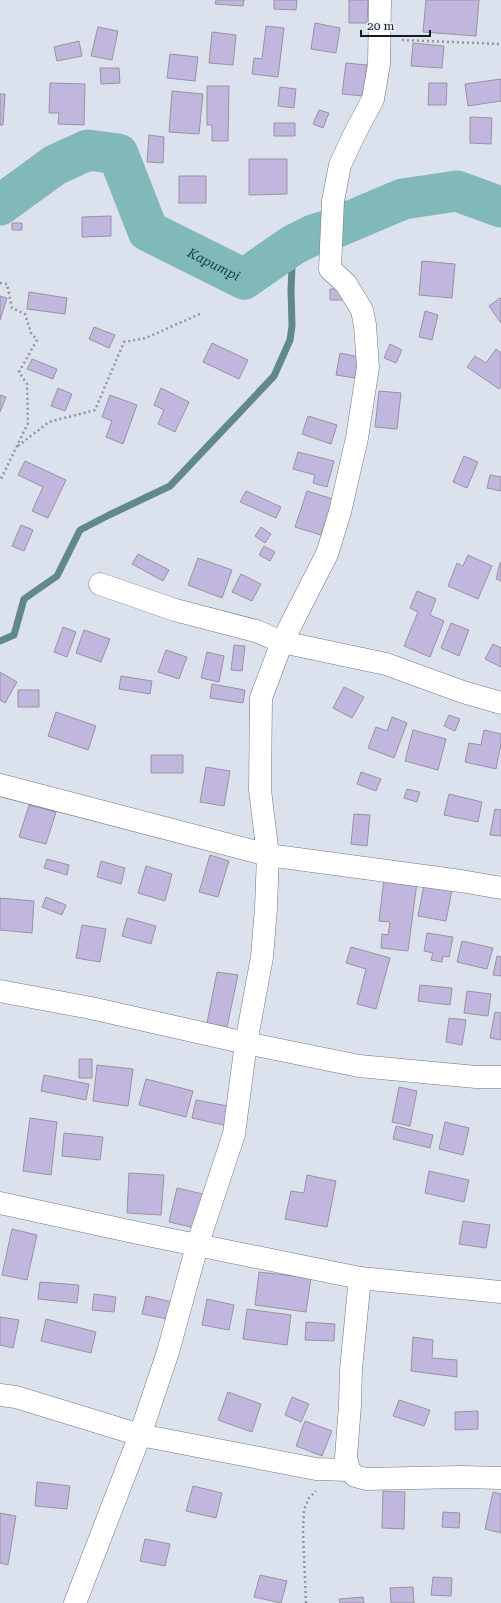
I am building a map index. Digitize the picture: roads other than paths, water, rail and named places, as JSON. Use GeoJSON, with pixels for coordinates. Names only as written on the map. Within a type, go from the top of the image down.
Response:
{"type":"FeatureCollection","features":[{"type":"Feature","properties":{"kind":"street"},"geometry":{"type":"LineString","coordinates":[[76,1603],[140,1435],[168,1352],[197,1246],[234,1134],[246,1043],[262,957],[268,855],[260,790],[261,698],[282,642],[327,554],[340,512],[357,438],[368,367],[365,325],[362,310],[346,284],[330,269],[333,201],[340,165],[373,99],[379,64],[380,0]]}},
{"type":"Feature","properties":{"kind":"street"},"geometry":{"type":"LineString","coordinates":[[100,584],[174,610],[256,631],[282,642],[386,664],[463,692],[501,703]]}},
{"type":"Feature","properties":{"kind":"street"},"geometry":{"type":"LineString","coordinates":[[0,785],[268,855],[431,876],[501,888]]}},
{"type":"Feature","properties":{"kind":"street"},"geometry":{"type":"LineString","coordinates":[[0,991],[91,1008],[246,1043],[359,1066],[501,1078]]}},
{"type":"Feature","properties":{"kind":"street"},"geometry":{"type":"LineString","coordinates":[[0,1203],[197,1246],[360,1278],[501,1292]]}},
{"type":"Feature","properties":{"kind":"street"},"geometry":{"type":"LineString","coordinates":[[360,1278],[351,1369],[346,1457],[349,1470],[355,1476],[366,1479],[462,1477],[501,1478]]}},
{"type":"Feature","properties":{"kind":"street"},"geometry":{"type":"LineString","coordinates":[[0,1395],[16,1397],[140,1435],[316,1469],[349,1470]]}},
{"type":"Feature","properties":{"kind":"waterway","name":"Kapumpi"},"geometry":{"type":"LineString","coordinates":[[0,205],[55,165],[88,150],[118,154],[148,231],[244,279],[293,245],[313,235],[332,229],[403,199],[457,191],[501,207]]}},
{"type":"Feature","properties":{"kind":"waterway"},"geometry":{"type":"LineString","coordinates":[[0,641],[14,635],[24,599],[57,576],[80,530],[170,486],[274,376],[290,340],[292,326],[291,290],[293,245]]}}]}
